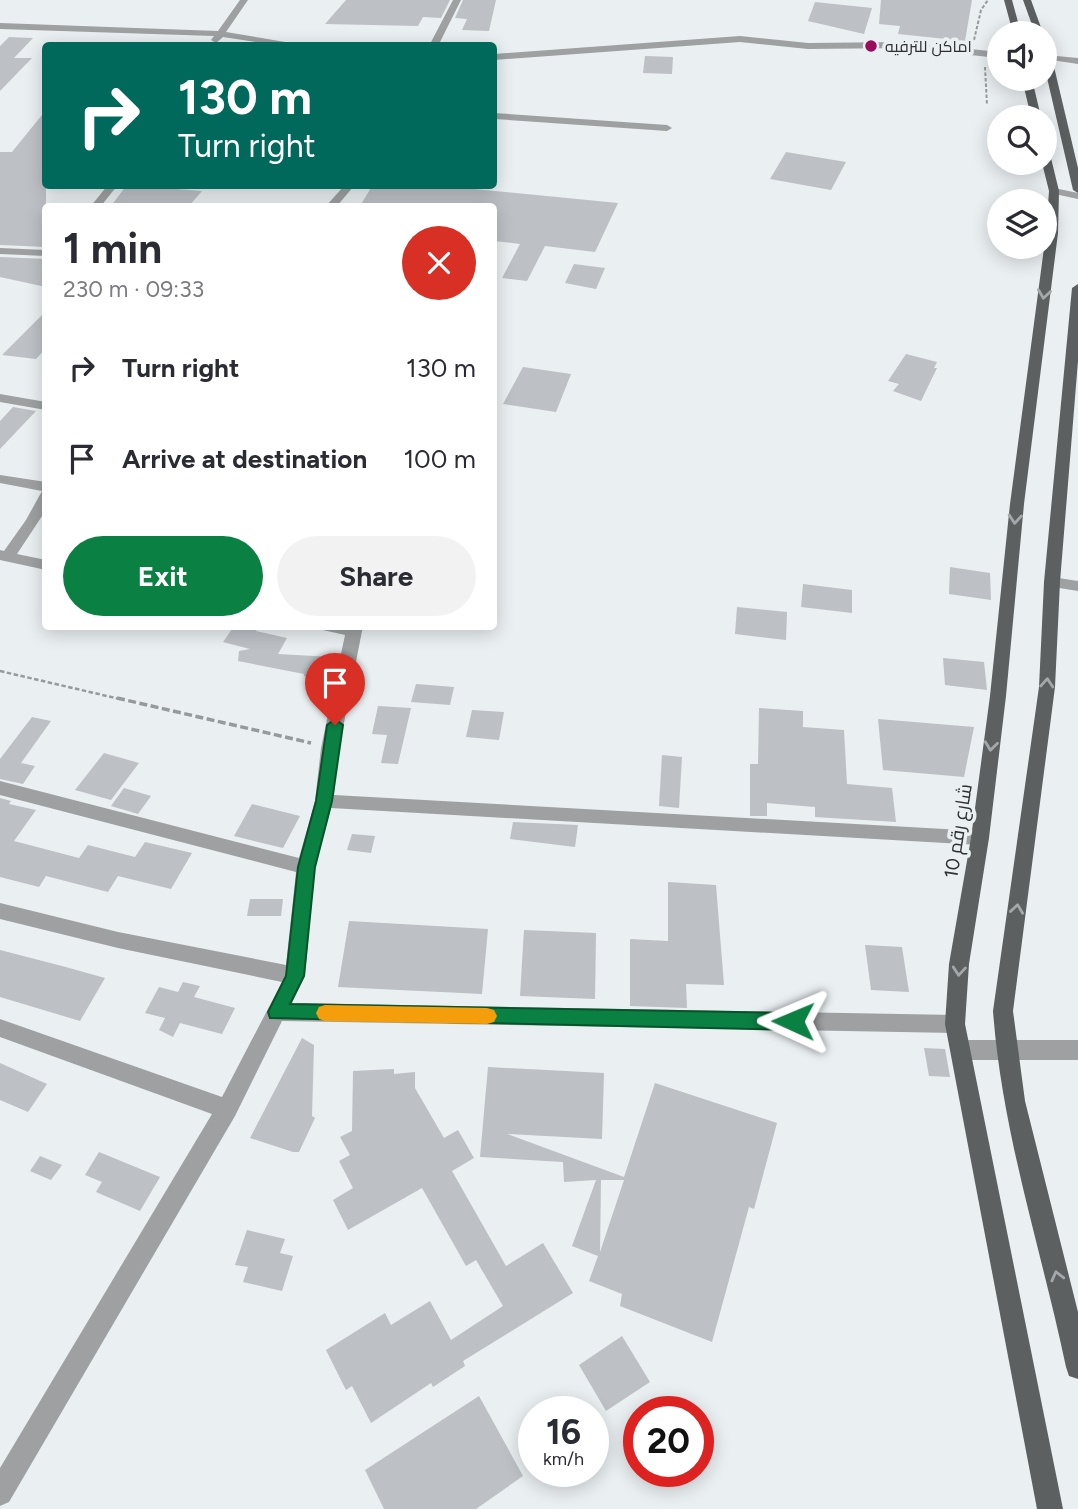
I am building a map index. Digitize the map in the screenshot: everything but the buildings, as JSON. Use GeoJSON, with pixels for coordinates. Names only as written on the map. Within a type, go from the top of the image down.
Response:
{"type":"FeatureCollection","features":[{"type":"Feature","properties":{"kind":"main road"},"geometry":{"type":"LineString","coordinates":[[1008,0],[1014,21]]}},
{"type":"Feature","properties":{"kind":"main road"},"geometry":{"type":"LineString","coordinates":[[1027,0],[1035,21]]}},
{"type":"Feature","properties":{"kind":"main road"},"geometry":{"type":"LineString","coordinates":[[1055,91],[1078,190]]}},
{"type":"Feature","properties":{"kind":"main road","name":"شارع رقم 10"},"geometry":{"type":"LineString","coordinates":[[1049,259],[1017,504],[1005,638],[980,838],[959,964],[955,1024],[1050,1509]]}},
{"type":"Feature","properties":{"kind":"main road"},"geometry":{"type":"LineString","coordinates":[[1078,288],[1052,582],[1047,687],[1003,1011],[1005,1051],[1022,1138],[1078,1367]]}},
{"type":"Feature","properties":{"kind":"street"},"geometry":{"type":"LineString","coordinates":[[216,42],[244,0]]}},
{"type":"Feature","properties":{"kind":"street"},"geometry":{"type":"LineString","coordinates":[[435,42],[457,0]]}},
{"type":"Feature","properties":{"kind":"street"},"geometry":{"type":"LineString","coordinates":[[0,26],[221,34],[277,42]]}},
{"type":"Feature","properties":{"kind":"street"},"geometry":{"type":"LineString","coordinates":[[497,57],[740,40],[844,47],[903,45],[987,54]]}},
{"type":"Feature","properties":{"kind":"street"},"geometry":{"type":"LineString","coordinates":[[1057,56],[1078,61]]}},
{"type":"Feature","properties":{"kind":"street"},"geometry":{"type":"LineString","coordinates":[[497,116],[667,128]]}},
{"type":"Feature","properties":{"kind":"street"},"geometry":{"type":"LineString","coordinates":[[334,203],[346,189]]}},
{"type":"Feature","properties":{"kind":"street"},"geometry":{"type":"LineString","coordinates":[[1057,192],[1078,196]]}},
{"type":"Feature","properties":{"kind":"street"},"geometry":{"type":"LineString","coordinates":[[0,251],[42,253]]}},
{"type":"Feature","properties":{"kind":"street"},"geometry":{"type":"LineString","coordinates":[[0,398],[42,405]]}},
{"type":"Feature","properties":{"kind":"street"},"geometry":{"type":"LineString","coordinates":[[0,479],[42,486]]}},
{"type":"Feature","properties":{"kind":"street"},"geometry":{"type":"LineString","coordinates":[[42,503],[33,521],[4,556],[42,564]]}},
{"type":"Feature","properties":{"kind":"street"},"geometry":{"type":"LineString","coordinates":[[1052,582],[1078,586]]}},
{"type":"Feature","properties":{"kind":"street"},"geometry":{"type":"LineString","coordinates":[[0,1493],[226,1110],[295,976],[306,867],[324,801],[330,748],[355,630]]}},
{"type":"Feature","properties":{"kind":"street"},"geometry":{"type":"LineString","coordinates":[[0,788],[306,867]]}},
{"type":"Feature","properties":{"kind":"street"},"geometry":{"type":"LineString","coordinates":[[324,801],[980,838]]}},
{"type":"Feature","properties":{"kind":"street"},"geometry":{"type":"LineString","coordinates":[[0,911],[118,940],[295,976]]}},
{"type":"Feature","properties":{"kind":"street"},"geometry":{"type":"LineString","coordinates":[[277,1012],[955,1024]]}},
{"type":"Feature","properties":{"kind":"street"},"geometry":{"type":"LineString","coordinates":[[0,1028],[226,1110]]}},
{"type":"Feature","properties":{"kind":"street"},"geometry":{"type":"LineString","coordinates":[[962,1050],[1078,1049]]}},
{"type":"Feature","properties":{"kind":"path"},"geometry":{"type":"LineString","coordinates":[[0,671],[330,748]]}},
{"type":"Feature","properties":{"kind":"slow traffic"},"geometry":{"type":"LineString","coordinates":[[325,1013],[487,1016]]}},
{"type":"Feature","properties":{"kind":"place","name":"اماكن للترفيه"},"geometry":{"type":"Point","coordinates":[871,46]}},
{"type":"Feature","properties":{"kind":"route"},"geometry":{"type":"LineString","coordinates":[[335,725],[324,801],[306,867],[295,976],[277,1012],[793,1021]]}}]}
